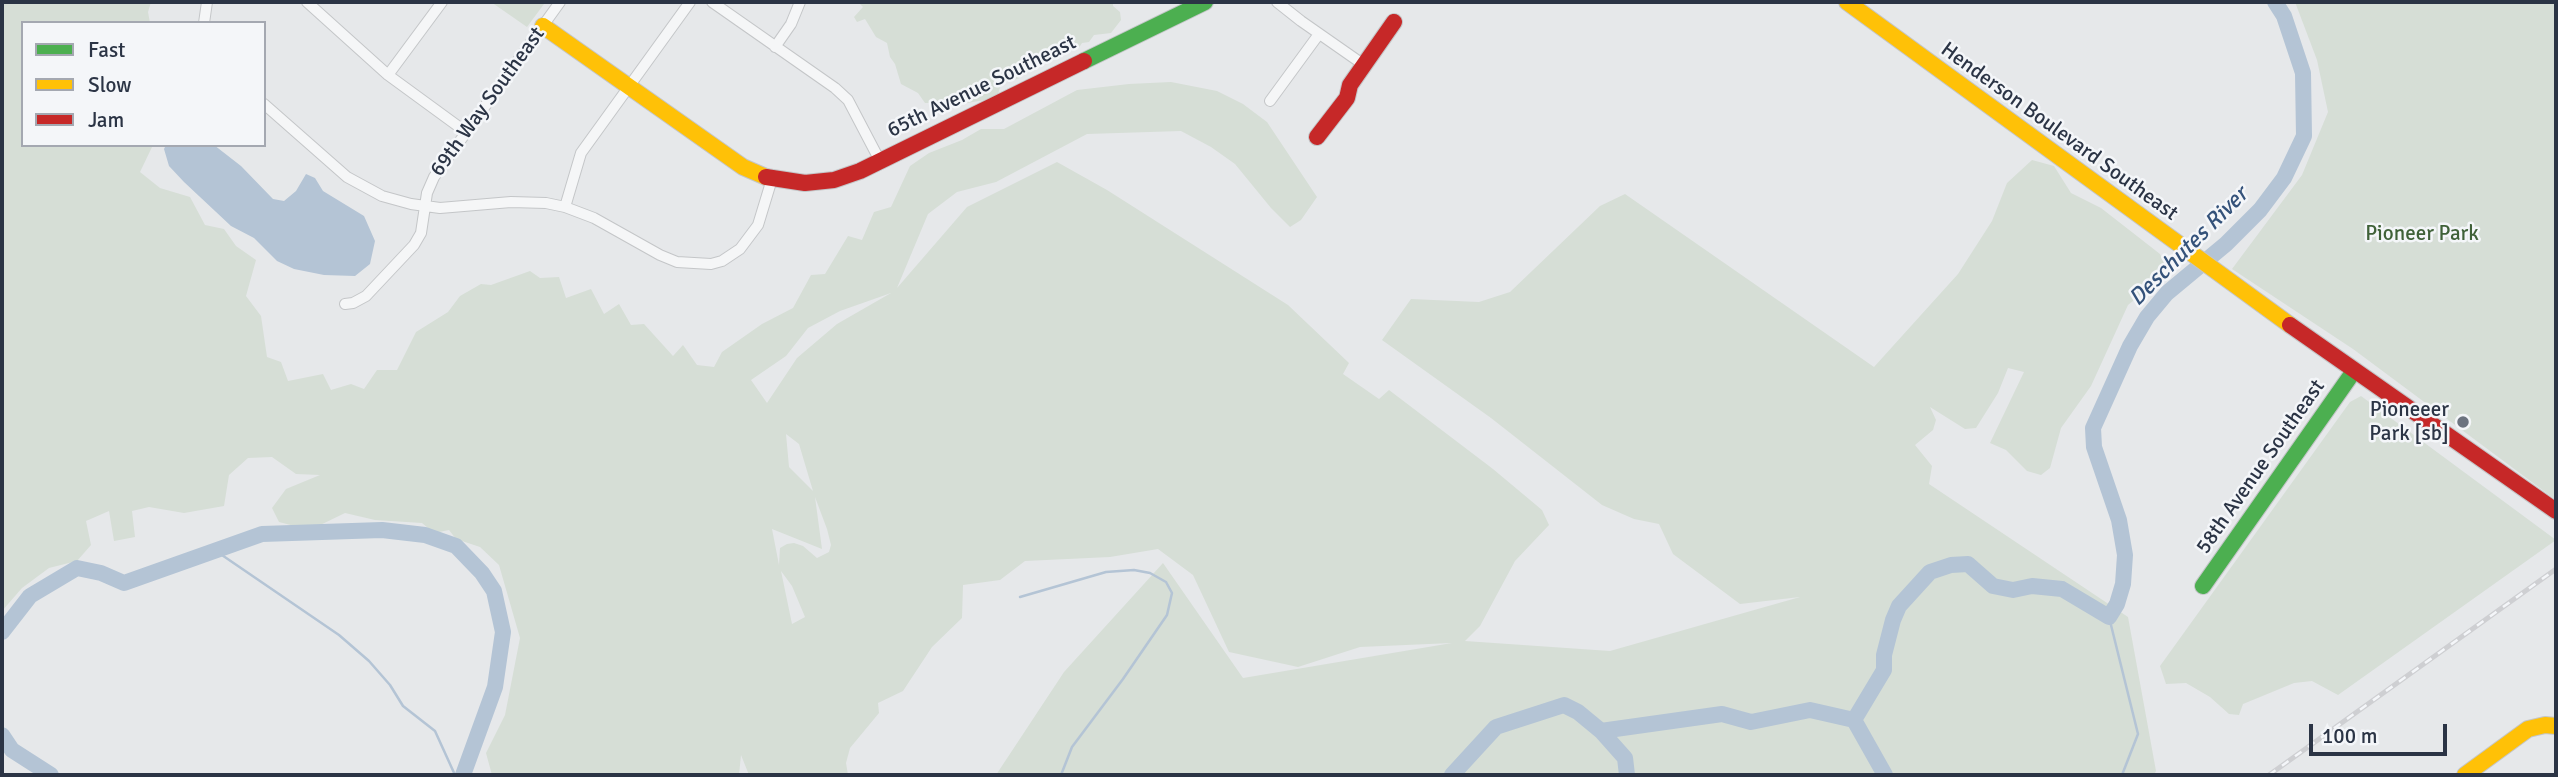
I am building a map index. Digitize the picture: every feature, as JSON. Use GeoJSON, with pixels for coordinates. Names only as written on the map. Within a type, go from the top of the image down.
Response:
{"type":"FeatureCollection","features":[{"type":"Feature","properties":{"kind":"street"},"geometry":{"type":"LineString","coordinates":[[204,21],[207,2]]}},
{"type":"Feature","properties":{"kind":"street"},"geometry":{"type":"LineString","coordinates":[[307,2],[319,6],[388,75],[466,132]]}},
{"type":"Feature","properties":{"kind":"street"},"geometry":{"type":"LineString","coordinates":[[388,75],[442,2]]}},
{"type":"Feature","properties":{"kind":"street","name":"69th Way Southeast"},"geometry":{"type":"LineString","coordinates":[[345,304],[366,296],[414,245],[421,233],[430,185],[559,2]]}},
{"type":"Feature","properties":{"kind":"street"},"geometry":{"type":"LineString","coordinates":[[565,207],[581,153],[690,2]]}},
{"type":"Feature","properties":{"kind":"street"},"geometry":{"type":"LineString","coordinates":[[712,2],[835,88],[848,100],[880,161]]}},
{"type":"Feature","properties":{"kind":"street"},"geometry":{"type":"LineString","coordinates":[[775,47],[791,24],[800,2]]}},
{"type":"Feature","properties":{"kind":"street","name":"65th Avenue Southeast"},"geometry":{"type":"LineString","coordinates":[[544,26],[728,159],[772,179],[805,183],[834,180],[880,161],[1205,2]]}},
{"type":"Feature","properties":{"kind":"street"},"geometry":{"type":"LineString","coordinates":[[1278,2],[1364,65]]}},
{"type":"Feature","properties":{"kind":"street","name":"Henderson Boulevard Southeast"},"geometry":{"type":"LineString","coordinates":[[1847,2],[2232,284],[2556,511]]}},
{"type":"Feature","properties":{"kind":"street"},"geometry":{"type":"LineString","coordinates":[[1317,138],[1347,98],[1350,85],[1394,22]]}},
{"type":"Feature","properties":{"kind":"street"},"geometry":{"type":"LineString","coordinates":[[1270,101],[1319,34]]}},
{"type":"Feature","properties":{"kind":"street"},"geometry":{"type":"LineString","coordinates":[[266,106],[337,169],[358,184],[392,200],[446,208],[529,202],[565,207],[605,223],[669,259],[690,264],[711,264],[732,255],[753,235],[772,179]]}},
{"type":"Feature","properties":{"kind":"street","name":"58th Avenue Southeast"},"geometry":{"type":"LineString","coordinates":[[2203,586],[2354,371]]}},
{"type":"Feature","properties":{"kind":"street"},"geometry":{"type":"LineString","coordinates":[[2465,775],[2528,729],[2545,725],[2556,726]]}},
{"type":"Feature","properties":{"kind":"green space"},"geometry":{"type":"Polygon","coordinates":[[[2,2],[151,2],[148,12],[150,21],[21,21],[21,147],[152,147],[140,172],[160,188],[190,197],[205,225],[224,229],[236,246],[256,260],[246,296],[261,316],[267,357],[281,362],[288,381],[323,374],[331,390],[351,384],[364,389],[377,370],[397,370],[416,332],[448,312],[460,296],[481,284],[491,285],[530,271],[540,278],[559,277],[566,298],[591,289],[604,314],[619,304],[631,325],[644,324],[673,356],[683,345],[697,365],[714,367],[722,352],[762,324],[793,308],[811,275],[825,274],[848,236],[862,240],[874,212],[891,207],[910,166],[929,153],[981,129],[1004,129],[1077,90],[1171,82],[1217,91],[1243,104],[1267,122],[1317,197],[1301,220],[1290,227],[1235,164],[1181,131],[1087,134],[996,182],[957,192],[928,214],[897,288],[967,207],[1057,162],[1107,190],[1288,305],[1349,363],[1343,374],[1379,399],[1389,390],[1542,510],[1549,525],[1515,561],[1480,626],[1465,641],[1610,651],[1800,597],[1740,604],[1673,554],[1659,524],[1634,519],[1602,505],[1491,418],[1382,340],[1411,299],[1479,302],[1510,292],[1600,206],[1625,194],[1874,367],[1958,274],[1992,221],[2007,183],[2032,160],[2054,166],[2071,193],[2101,208],[2160,254],[2165,264],[2154,284],[2128,305],[2091,386],[2061,428],[2050,468],[2041,475],[2027,471],[2006,450],[1990,443],[2024,372],[2008,368],[1998,393],[1976,428],[1965,429],[1930,407],[1936,420],[1933,430],[1915,445],[1932,466],[1929,484],[2128,617],[2156,771],[2154,775],[996,775],[1064,672],[1163,563],[1243,678],[1452,643],[1360,647],[1298,667],[1229,652],[1193,575],[1158,549],[1110,557],[1025,561],[1000,580],[963,585],[962,618],[932,647],[903,691],[878,703],[879,713],[850,748],[846,763],[848,775],[749,775],[741,755],[739,775],[492,775],[486,753],[505,715],[520,638],[499,565],[480,547],[456,539],[449,530],[434,533],[422,523],[375,520],[345,513],[310,530],[279,522],[272,508],[286,489],[320,475],[296,474],[272,457],[248,458],[229,475],[224,506],[184,513],[149,507],[132,511],[135,537],[114,541],[109,511],[86,521],[91,545],[77,561],[49,568],[22,588],[2,611],[2,2]],[[891,293],[840,311],[808,328],[786,356],[751,380],[767,403],[797,358],[837,324],[891,293]],[[786,434],[789,467],[813,491],[799,444],[786,434]],[[815,497],[822,549],[772,529],[779,565],[780,548],[787,544],[803,546],[817,558],[829,552],[831,545],[827,529],[815,497]],[[781,571],[792,624],[805,617],[792,586],[781,571]]]}},
{"type":"Feature","properties":{"kind":"green space"},"geometry":{"type":"Polygon","coordinates":[[[491,2],[541,2],[544,4],[527,27],[491,2]]]}},
{"type":"Feature","properties":{"kind":"green space"},"geometry":{"type":"Polygon","coordinates":[[[858,2],[1113,2],[1113,6],[1120,12],[1121,20],[1111,33],[1094,35],[1078,49],[1064,50],[1059,58],[1024,65],[1020,78],[1001,84],[997,98],[961,104],[953,100],[943,112],[936,103],[925,103],[918,93],[901,84],[887,43],[876,37],[865,19],[857,22],[854,17],[863,7],[858,2]]]}},
{"type":"Feature","properties":{"kind":"green space","name":"Pioneer Park"},"geometry":{"type":"Polygon","coordinates":[[[2295,2],[2556,2],[2556,500],[2353,349],[2232,269],[2302,175],[2328,112],[2317,60],[2295,2]]]}},
{"type":"Feature","properties":{"kind":"green space"},"geometry":{"type":"Polygon","coordinates":[[[2361,396],[2556,540],[2338,695],[2312,681],[2294,683],[2243,704],[2239,715],[2229,714],[2210,697],[2186,683],[2166,684],[2160,666],[2350,402],[2361,396]]]}},
{"type":"Feature","properties":{"kind":"water"},"geometry":{"type":"Polygon","coordinates":[[[217,147],[241,166],[273,199],[284,201],[296,191],[306,174],[315,178],[323,191],[364,216],[375,241],[370,264],[355,276],[324,275],[294,269],[277,261],[254,238],[231,226],[184,182],[169,166],[164,149],[217,147]]]}},
{"type":"Feature","properties":{"kind":"waterway","name":"Deschutes River"},"geometry":{"type":"LineString","coordinates":[[1885,775],[1854,720],[1884,670],[1884,655],[1899,606],[1930,572],[1951,565],[1968,564],[1993,586],[2013,590],[2032,586],[2062,589],[2109,617],[2117,604],[2123,584],[2125,555],[2119,520],[2094,447],[2093,428],[2130,346],[2147,317],[2167,293],[2226,244],[2260,210],[2284,178],[2304,136],[2303,73],[2284,16],[2275,2]]}},
{"type":"Feature","properties":{"kind":"waterway","name":"Deschutes River"},"geometry":{"type":"LineString","coordinates":[[2,632],[30,596],[77,568],[101,573],[124,583],[262,534],[382,530],[425,535],[456,546],[482,573],[494,591],[503,632],[495,687],[463,775]]}},
{"type":"Feature","properties":{"kind":"waterway"},"geometry":{"type":"LineString","coordinates":[[216,551],[339,635],[369,661],[390,685],[403,706],[435,731],[455,775]]}},
{"type":"Feature","properties":{"kind":"waterway"},"geometry":{"type":"LineString","coordinates":[[1020,597],[1106,572],[1134,570],[1150,573],[1166,582],[1172,593],[1167,615],[1072,747],[1061,775]]}},
{"type":"Feature","properties":{"kind":"waterway"},"geometry":{"type":"LineString","coordinates":[[2109,617],[2138,734],[2122,775]]}},
{"type":"Feature","properties":{"kind":"waterway","name":"Deschutes River"},"geometry":{"type":"LineString","coordinates":[[1452,775],[1496,727],[1564,705],[1578,712],[1601,731],[1625,758],[1627,775]]}},
{"type":"Feature","properties":{"kind":"waterway","name":"Deschutes River"},"geometry":{"type":"LineString","coordinates":[[1601,731],[1722,714],[1751,722],[1810,710],[1854,720]]}},
{"type":"Feature","properties":{"kind":"waterway","name":"Deschutes River"},"geometry":{"type":"LineString","coordinates":[[2,735],[12,750],[51,775]]}},
{"type":"Feature","properties":{"kind":"railway"},"geometry":{"type":"LineString","coordinates":[[2269,775],[2556,569]]}},
{"type":"Feature","properties":{"kind":"traffic: fast"},"geometry":{"type":"LineString","coordinates":[[1084,61],[1205,2]]}},
{"type":"Feature","properties":{"kind":"traffic: fast"},"geometry":{"type":"LineString","coordinates":[[2203,586],[2354,371]]}},
{"type":"Feature","properties":{"kind":"traffic: slow"},"geometry":{"type":"LineString","coordinates":[[1847,2],[2290,325]]}},
{"type":"Feature","properties":{"kind":"traffic: slow"},"geometry":{"type":"LineString","coordinates":[[543,26],[743,167],[766,177]]}},
{"type":"Feature","properties":{"kind":"traffic: slow"},"geometry":{"type":"LineString","coordinates":[[2465,775],[2528,729],[2545,725],[2556,726]]}},
{"type":"Feature","properties":{"kind":"traffic: jam"},"geometry":{"type":"LineString","coordinates":[[1317,137],[1347,98],[1350,85],[1394,22]]}},
{"type":"Feature","properties":{"kind":"traffic: jam"},"geometry":{"type":"LineString","coordinates":[[766,177],[805,183],[834,180],[860,171],[1084,61]]}},
{"type":"Feature","properties":{"kind":"traffic: jam"},"geometry":{"type":"LineString","coordinates":[[2290,325],[2556,511]]}},
{"type":"Feature","properties":{"kind":"place","name":"Pioneeer Park [sb]"},"geometry":{"type":"Point","coordinates":[2463,422]}}]}
